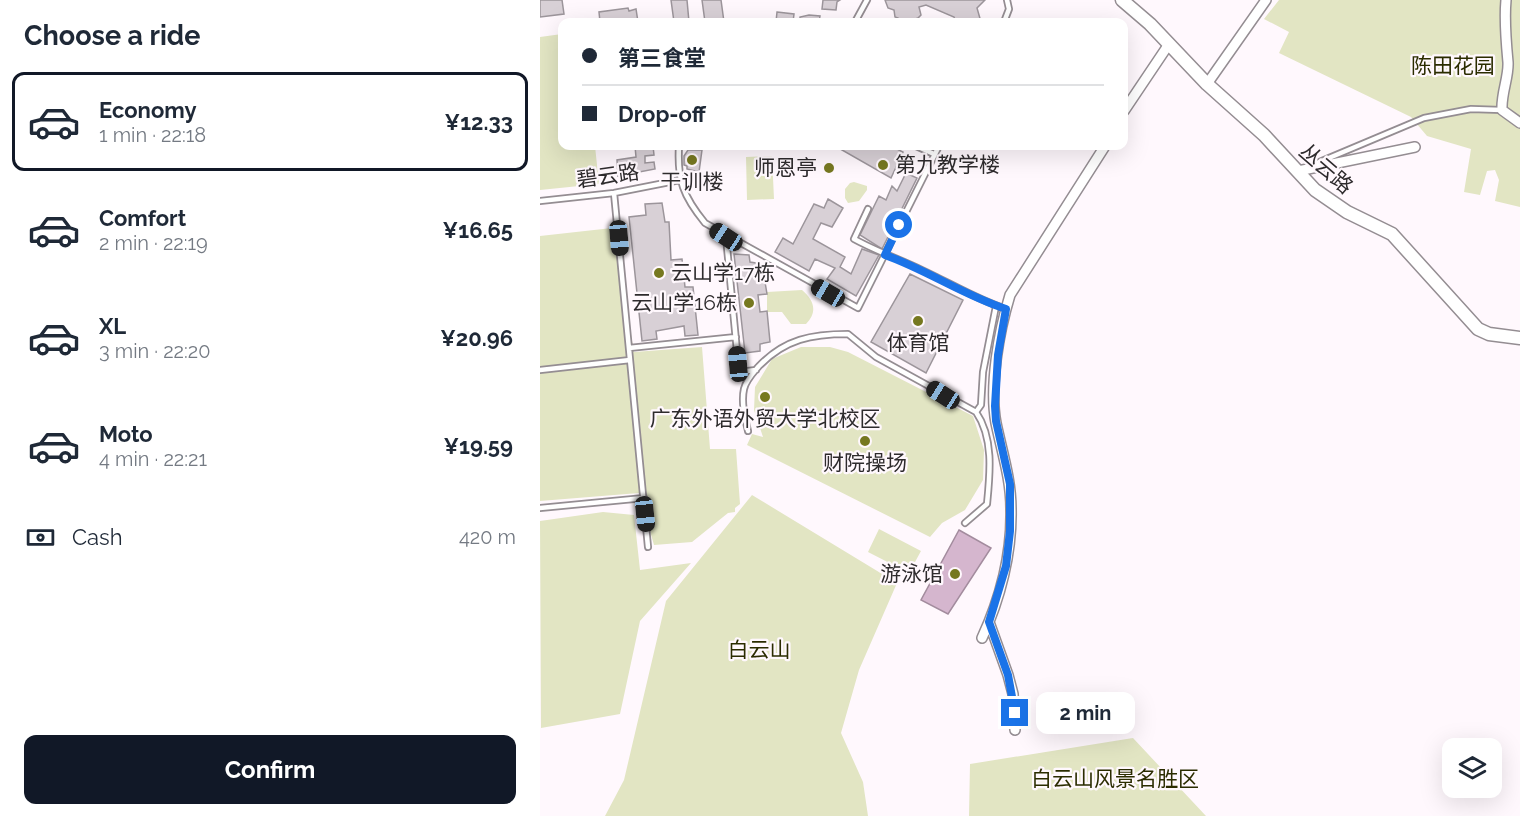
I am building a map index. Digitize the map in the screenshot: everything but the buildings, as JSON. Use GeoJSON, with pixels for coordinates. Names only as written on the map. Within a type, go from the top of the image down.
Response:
{"type":"FeatureCollection","features":[{"type":"Feature","properties":{"kind":"street","name":"丛云路"},"geometry":{"type":"LineString","coordinates":[[1122,0],[1138,13],[1207,84],[1264,135],[1329,202],[1392,234],[1478,329],[1489,334],[1520,338]]}},
{"type":"Feature","properties":{"kind":"street"},"geometry":{"type":"LineString","coordinates":[[1207,84],[1266,0]]}},
{"type":"Feature","properties":{"kind":"street"},"geometry":{"type":"LineString","coordinates":[[1506,0],[1504,29],[1508,64],[1502,94],[1502,110],[1520,123]]}},
{"type":"Feature","properties":{"kind":"street"},"geometry":{"type":"LineString","coordinates":[[1128,105],[1169,44]]}},
{"type":"Feature","properties":{"kind":"street"},"geometry":{"type":"LineString","coordinates":[[1298,171],[1415,147]]}},
{"type":"Feature","properties":{"kind":"street"},"geometry":{"type":"LineString","coordinates":[[982,638],[1006,566],[1010,531],[1010,484],[996,421],[995,391],[1001,307],[1102,150]]}},
{"type":"Feature","properties":{"kind":"street"},"geometry":{"type":"LineString","coordinates":[[989,622],[1013,694],[1015,730]]}},
{"type":"Feature","properties":{"kind":"lane"},"geometry":{"type":"LineString","coordinates":[[857,18],[867,0]]}},
{"type":"Feature","properties":{"kind":"lane"},"geometry":{"type":"LineString","coordinates":[[1006,18],[1009,9],[1007,0]]}},
{"type":"Feature","properties":{"kind":"lane"},"geometry":{"type":"LineString","coordinates":[[1298,171],[1424,118],[1471,110],[1502,110]]}},
{"type":"Feature","properties":{"kind":"lane"},"geometry":{"type":"LineString","coordinates":[[679,150],[680,180],[690,204],[705,223],[726,237],[858,308],[936,150]]}},
{"type":"Feature","properties":{"kind":"lane"},"geometry":{"type":"LineString","coordinates":[[925,150],[934,154]]}},
{"type":"Feature","properties":{"kind":"lane","name":"碧云路"},"geometry":{"type":"LineString","coordinates":[[540,201],[615,193],[680,180]]}},
{"type":"Feature","properties":{"kind":"lane"},"geometry":{"type":"LineString","coordinates":[[615,193],[648,546]]}},
{"type":"Feature","properties":{"kind":"lane"},"geometry":{"type":"LineString","coordinates":[[868,209],[854,239],[920,269],[972,297],[1001,307],[983,372],[981,405],[976,412]]}},
{"type":"Feature","properties":{"kind":"lane"},"geometry":{"type":"LineString","coordinates":[[726,237],[739,372],[756,370]]}},
{"type":"Feature","properties":{"kind":"lane"},"geometry":{"type":"LineString","coordinates":[[748,431],[744,414],[744,391],[748,380],[775,351],[795,340],[811,335],[848,334],[876,357],[976,412],[987,438],[989,485],[987,504],[965,523]]}},
{"type":"Feature","properties":{"kind":"lane"},"geometry":{"type":"LineString","coordinates":[[629,348],[736,337]]}},
{"type":"Feature","properties":{"kind":"lane"},"geometry":{"type":"LineString","coordinates":[[540,370],[630,360]]}},
{"type":"Feature","properties":{"kind":"lane"},"geometry":{"type":"LineString","coordinates":[[540,508],[644,498]]}},
{"type":"Feature","properties":{"kind":"green space","name":"陈田花园"},"geometry":{"type":"Polygon","coordinates":[[[1279,0],[1520,0],[1520,207],[1495,201],[1499,180],[1495,170],[1487,171],[1480,195],[1464,192],[1471,149],[1427,136],[1411,117],[1279,53],[1289,32],[1264,19],[1279,0]]]}},
{"type":"Feature","properties":{"kind":"green space"},"geometry":{"type":"Polygon","coordinates":[[[558,35],[558,150],[595,150],[599,184],[540,190],[540,37],[558,35]]]}},
{"type":"Feature","properties":{"kind":"green space"},"geometry":{"type":"Polygon","coordinates":[[[772,156],[774,199],[747,200],[746,157],[772,156]]]}},
{"type":"Feature","properties":{"kind":"green space"},"geometry":{"type":"Polygon","coordinates":[[[854,182],[867,186],[867,190],[859,201],[848,203],[845,198],[845,189],[854,182]]]}},
{"type":"Feature","properties":{"kind":"green space"},"geometry":{"type":"Polygon","coordinates":[[[612,228],[634,352],[702,347],[710,449],[736,449],[740,504],[735,508],[735,512],[728,513],[692,542],[654,545],[639,493],[540,501],[540,236],[612,228]]]}},
{"type":"Feature","properties":{"kind":"green space"},"geometry":{"type":"Polygon","coordinates":[[[802,290],[813,306],[812,315],[806,324],[791,324],[782,312],[767,312],[767,292],[802,290]]]}},
{"type":"Feature","properties":{"kind":"green space","name":"财院操场"},"geometry":{"type":"Polygon","coordinates":[[[801,347],[830,347],[848,352],[973,416],[984,450],[983,480],[965,510],[942,523],[930,537],[747,445],[752,434],[763,437],[754,410],[755,387],[772,359],[801,347]]]}},
{"type":"Feature","properties":{"kind":"green space","name":"白云山"},"geometry":{"type":"Polygon","coordinates":[[[752,495],[897,583],[859,670],[841,733],[863,782],[868,816],[605,816],[624,780],[666,601],[752,495]]]}},
{"type":"Feature","properties":{"kind":"green space"},"geometry":{"type":"Polygon","coordinates":[[[603,512],[634,515],[640,570],[691,563],[640,621],[620,714],[541,728],[540,521],[603,512]]]}},
{"type":"Feature","properties":{"kind":"green space"},"geometry":{"type":"Polygon","coordinates":[[[879,529],[921,551],[909,573],[868,552],[879,529]]]}},
{"type":"Feature","properties":{"kind":"green space","name":"白云山风景名胜区"},"geometry":{"type":"Polygon","coordinates":[[[1133,738],[1206,816],[969,816],[970,764],[1133,738]]]}},
{"type":"Feature","properties":{"kind":"shaded area","name":"游泳馆"},"geometry":{"type":"Polygon","coordinates":[[[959,530],[991,548],[948,614],[921,600],[959,530]]]}},
{"type":"Feature","properties":{"kind":"place","name":"干训楼"},"geometry":{"type":"Point","coordinates":[692,160]}},
{"type":"Feature","properties":{"kind":"place","name":"第九教学楼"},"geometry":{"type":"Point","coordinates":[883,165]}},
{"type":"Feature","properties":{"kind":"place","name":"师恩亭"},"geometry":{"type":"Point","coordinates":[829,168]}},
{"type":"Feature","properties":{"kind":"place","name":"云山学17栋"},"geometry":{"type":"Point","coordinates":[659,273]}},
{"type":"Feature","properties":{"kind":"place","name":"云山学16栋"},"geometry":{"type":"Point","coordinates":[749,303]}},
{"type":"Feature","properties":{"kind":"place","name":"体育馆"},"geometry":{"type":"Point","coordinates":[918,321]}},
{"type":"Feature","properties":{"kind":"place","name":"广东外语外贸大学北校区"},"geometry":{"type":"Point","coordinates":[765,397]}},
{"type":"Feature","properties":{"kind":"place","name":"财院操场"},"geometry":{"type":"Point","coordinates":[865,441]}},
{"type":"Feature","properties":{"kind":"place","name":"游泳馆"},"geometry":{"type":"Point","coordinates":[955,574]}},
{"type":"Feature","properties":{"kind":"route"},"geometry":{"type":"LineString","coordinates":[[899,225],[885,255],[920,269],[972,297],[1006,309],[998,355],[995,406],[996,421],[1010,484],[1010,531],[1006,566],[989,622],[996,647],[1008,675],[1015,713]]}}]}
